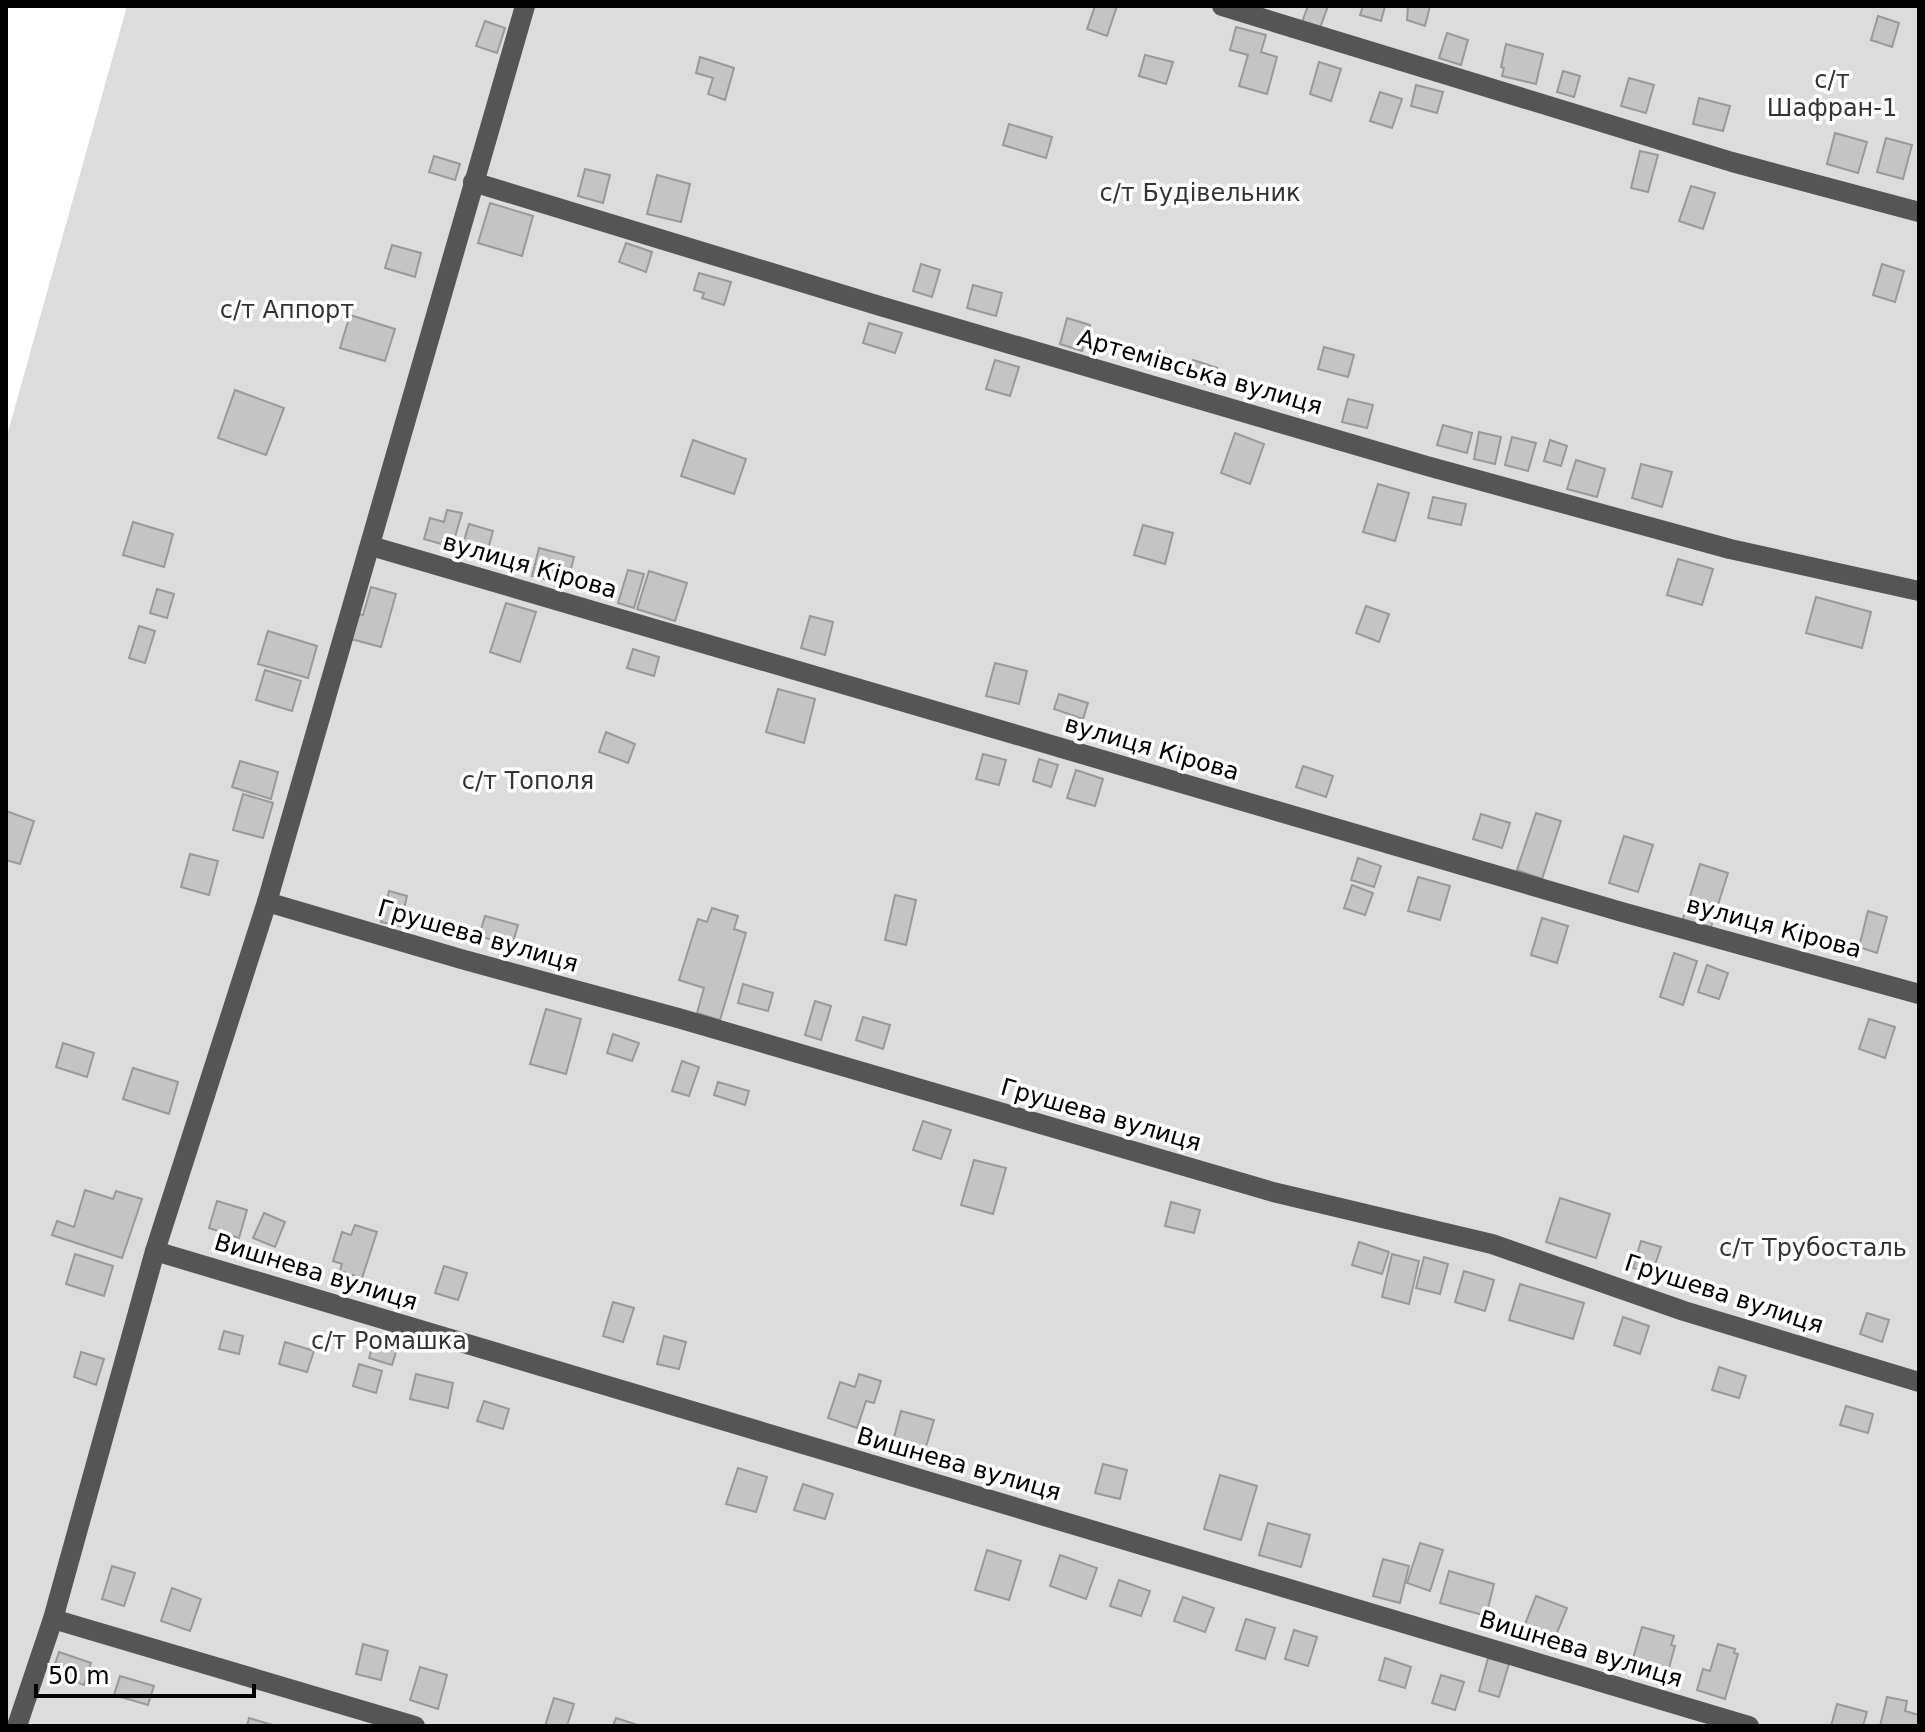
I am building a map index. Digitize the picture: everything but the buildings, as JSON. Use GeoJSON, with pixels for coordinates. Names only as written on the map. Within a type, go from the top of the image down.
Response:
{"type":"FeatureCollection","features":[{"type":"Feature","properties":{"kind":"street"},"geometry":{"type":"LineString","coordinates":[[17,1726],[53,1619],[155,1251],[267,902],[525,6]]}},
{"type":"Feature","properties":{"kind":"street"},"geometry":{"type":"LineString","coordinates":[[1222,6],[1732,162],[1919,212]]}},
{"type":"Feature","properties":{"kind":"street","name":"Артемівська вулиця"},"geometry":{"type":"LineString","coordinates":[[473,182],[880,306],[1427,466],[1730,549],[1919,591]]}},
{"type":"Feature","properties":{"kind":"street","name":"вулиця Кірова"},"geometry":{"type":"LineString","coordinates":[[371,546],[1622,912],[1919,994]]}},
{"type":"Feature","properties":{"kind":"street","name":"Грушева вулиця"},"geometry":{"type":"LineString","coordinates":[[267,902],[1273,1192],[1492,1244],[1684,1311],[1919,1382]]}},
{"type":"Feature","properties":{"kind":"street","name":"Вишнева вулиця"},"geometry":{"type":"LineString","coordinates":[[155,1251],[1749,1726]]}},
{"type":"Feature","properties":{"kind":"street"},"geometry":{"type":"LineString","coordinates":[[53,1619],[415,1726]]}},
{"type":"Feature","properties":{"kind":"green space"},"geometry":{"type":"Polygon","coordinates":[[[127,6],[1919,6],[1919,1726],[6,1726],[6,439],[127,6]]]}},
{"type":"Feature","properties":{"kind":"park label","name":"с/т Шафран-1"},"geometry":{"type":"Point","coordinates":[1832,94]}},
{"type":"Feature","properties":{"kind":"park label","name":"с/т Будівельник"},"geometry":{"type":"Point","coordinates":[1200,193]}},
{"type":"Feature","properties":{"kind":"park label","name":"с/т Аппорт"},"geometry":{"type":"Point","coordinates":[287,310]}},
{"type":"Feature","properties":{"kind":"park label","name":"с/т Тополя"},"geometry":{"type":"Point","coordinates":[528,781]}},
{"type":"Feature","properties":{"kind":"park label","name":"с/т Трубосталь"},"geometry":{"type":"Point","coordinates":[1813,1248]}},
{"type":"Feature","properties":{"kind":"park label","name":"с/т Ромашка"},"geometry":{"type":"Point","coordinates":[389,1341]}}]}
